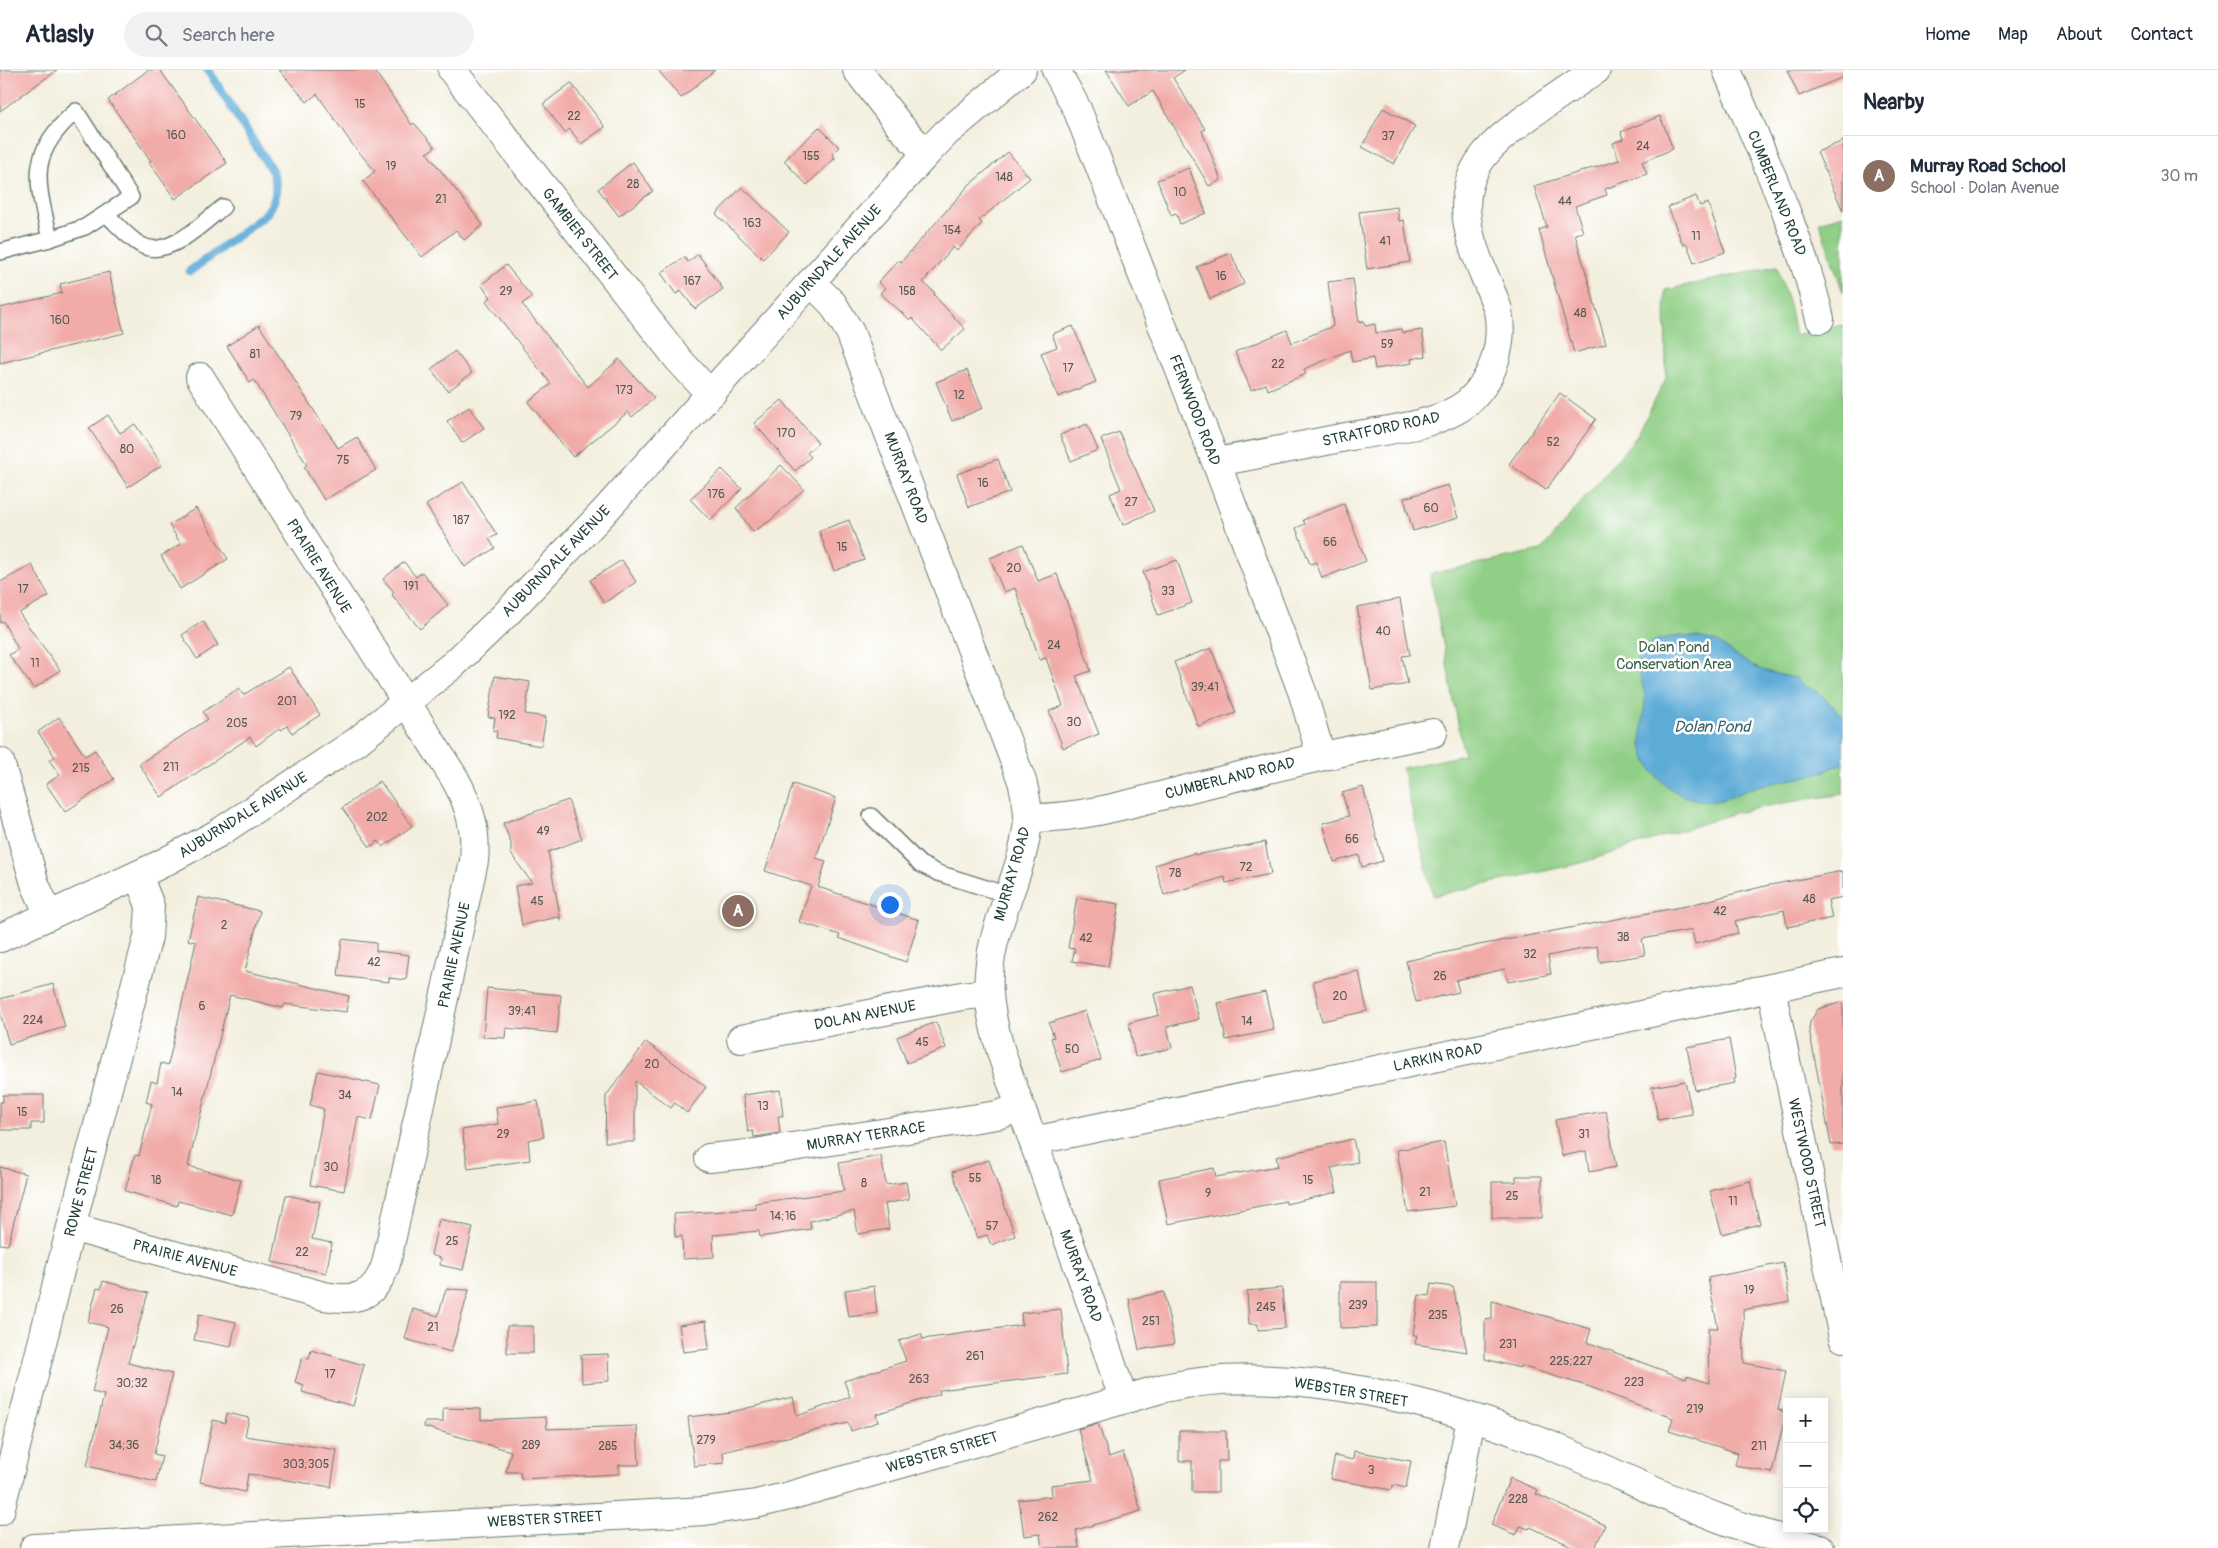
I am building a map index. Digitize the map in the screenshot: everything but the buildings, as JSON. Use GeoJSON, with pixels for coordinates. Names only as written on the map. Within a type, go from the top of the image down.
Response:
{"type":"FeatureCollection","features":[{"type":"Feature","properties":{"kind":"street","name":"GAMBIER STREET"},"geometry":{"type":"LineString","coordinates":[[452,70],[679,360],[712,394]]}},
{"type":"Feature","properties":{"kind":"street"},"geometry":{"type":"LineString","coordinates":[[857,70],[900,126],[926,154]]}},
{"type":"Feature","properties":{"kind":"street","name":"AUBURNDALE AVENUE"},"geometry":{"type":"LineString","coordinates":[[0,938],[176,857],[216,834],[331,759],[406,704],[454,664],[506,614],[603,513],[812,283],[926,154],[946,134],[1022,70]]}},
{"type":"Feature","properties":{"kind":"street","name":"FERNWOOD ROAD"},"geometry":{"type":"LineString","coordinates":[[1056,70],[1077,109],[1216,462],[1303,694],[1321,756]]}},
{"type":"Feature","properties":{"kind":"street","name":"STRATFORD ROAD"},"geometry":{"type":"LineString","coordinates":[[1216,462],[1417,424],[1457,410],[1476,394],[1493,366],[1499,348],[1500,329],[1498,310],[1470,232],[1466,207],[1469,182],[1485,152],[1499,138],[1596,70]]}},
{"type":"Feature","properties":{"kind":"street","name":"CUMBERLAND ROAD"},"geometry":{"type":"LineString","coordinates":[[1728,70],[1796,237],[1820,319]]}},
{"type":"Feature","properties":{"kind":"street","name":"MURRAY ROAD"},"geometry":{"type":"LineString","coordinates":[[812,283],[833,304],[850,332],[1017,763],[1024,790],[1028,818],[1025,838],[992,952],[989,993],[997,1038],[1102,1331],[1123,1399]]}},
{"type":"Feature","properties":{"kind":"street","name":"PRAIRIE AVENUE"},"geometry":{"type":"LineString","coordinates":[[71,1227],[334,1298],[363,1295],[378,1283],[386,1264],[476,850],[472,814],[462,791],[200,377]]}},
{"type":"Feature","properties":{"kind":"street","name":"CUMBERLAND ROAD"},"geometry":{"type":"LineString","coordinates":[[1028,818],[1054,818],[1095,812],[1321,756],[1433,733]]}},
{"type":"Feature","properties":{"kind":"street"},"geometry":{"type":"LineString","coordinates":[[0,762],[35,884],[50,915]]}},
{"type":"Feature","properties":{"kind":"street","name":"ROWE STREET"},"geometry":{"type":"LineString","coordinates":[[0,1510],[71,1227],[148,937],[150,906],[138,875]]}},
{"type":"Feature","properties":{"kind":"street","name":"LARKIN ROAD"},"geometry":{"type":"LineString","coordinates":[[1033,1141],[1843,973]]}},
{"type":"Feature","properties":{"kind":"street","name":"WESTWOOD STREET"},"geometry":{"type":"LineString","coordinates":[[1771,988],[1843,1338]]}},
{"type":"Feature","properties":{"kind":"street","name":"DOLAN AVENUE"},"geometry":{"type":"LineString","coordinates":[[741,1039],[952,998],[989,993]]}},
{"type":"Feature","properties":{"kind":"street","name":"MURRAY TERRACE"},"geometry":{"type":"LineString","coordinates":[[709,1158],[748,1154],[997,1115],[1021,1108]]}},
{"type":"Feature","properties":{"kind":"street","name":"WEBSTER STREET"},"geometry":{"type":"LineString","coordinates":[[34,1548],[739,1507],[809,1491],[1123,1399],[1200,1380],[1230,1378],[1311,1383],[1378,1394],[1471,1418],[1540,1441],[1718,1519],[1763,1535],[1820,1548]]}},
{"type":"Feature","properties":{"kind":"street"},"geometry":{"type":"LineString","coordinates":[[1445,1548],[1471,1418]]}},
{"type":"Feature","properties":{"kind":"lane"},"geometry":{"type":"LineString","coordinates":[[0,252],[50,239],[85,227],[131,197],[76,111],[56,130],[48,142],[39,166],[39,190],[50,239]]}},
{"type":"Feature","properties":{"kind":"lane"},"geometry":{"type":"LineString","coordinates":[[106,214],[140,245],[150,249],[175,245],[223,207]]}},
{"type":"Feature","properties":{"kind":"lane"},"geometry":{"type":"LineString","coordinates":[[871,816],[920,864],[938,873],[1008,895]]}},
{"type":"Feature","properties":{"kind":"green space"},"geometry":{"type":"Polygon","coordinates":[[[1843,215],[1843,292],[1819,222],[1843,215]]]}},
{"type":"Feature","properties":{"kind":"green space","name":"Dolan Pond Conservation Area"},"geometry":{"type":"Polygon","coordinates":[[[1777,266],[1790,308],[1795,336],[1843,325],[1843,794],[1777,804],[1735,813],[1581,863],[1433,896],[1402,768],[1464,755],[1430,574],[1541,550],[1636,437],[1666,379],[1665,290],[1777,266]]]}},
{"type":"Feature","properties":{"kind":"water","name":"Dolan Pond"},"geometry":{"type":"Polygon","coordinates":[[[1680,636],[1716,641],[1752,666],[1796,678],[1806,687],[1818,692],[1843,716],[1843,763],[1812,775],[1758,786],[1715,801],[1693,799],[1682,795],[1662,782],[1648,764],[1642,747],[1641,734],[1645,696],[1635,664],[1648,645],[1664,638],[1680,636]]]}},
{"type":"Feature","properties":{"kind":"waterway"},"geometry":{"type":"LineString","coordinates":[[190,271],[264,216],[276,195],[276,184],[272,171],[208,70]]}},
{"type":"Feature","properties":{"kind":"place","name":"Murray Road School"},"geometry":{"type":"Point","coordinates":[738,911]}}]}
